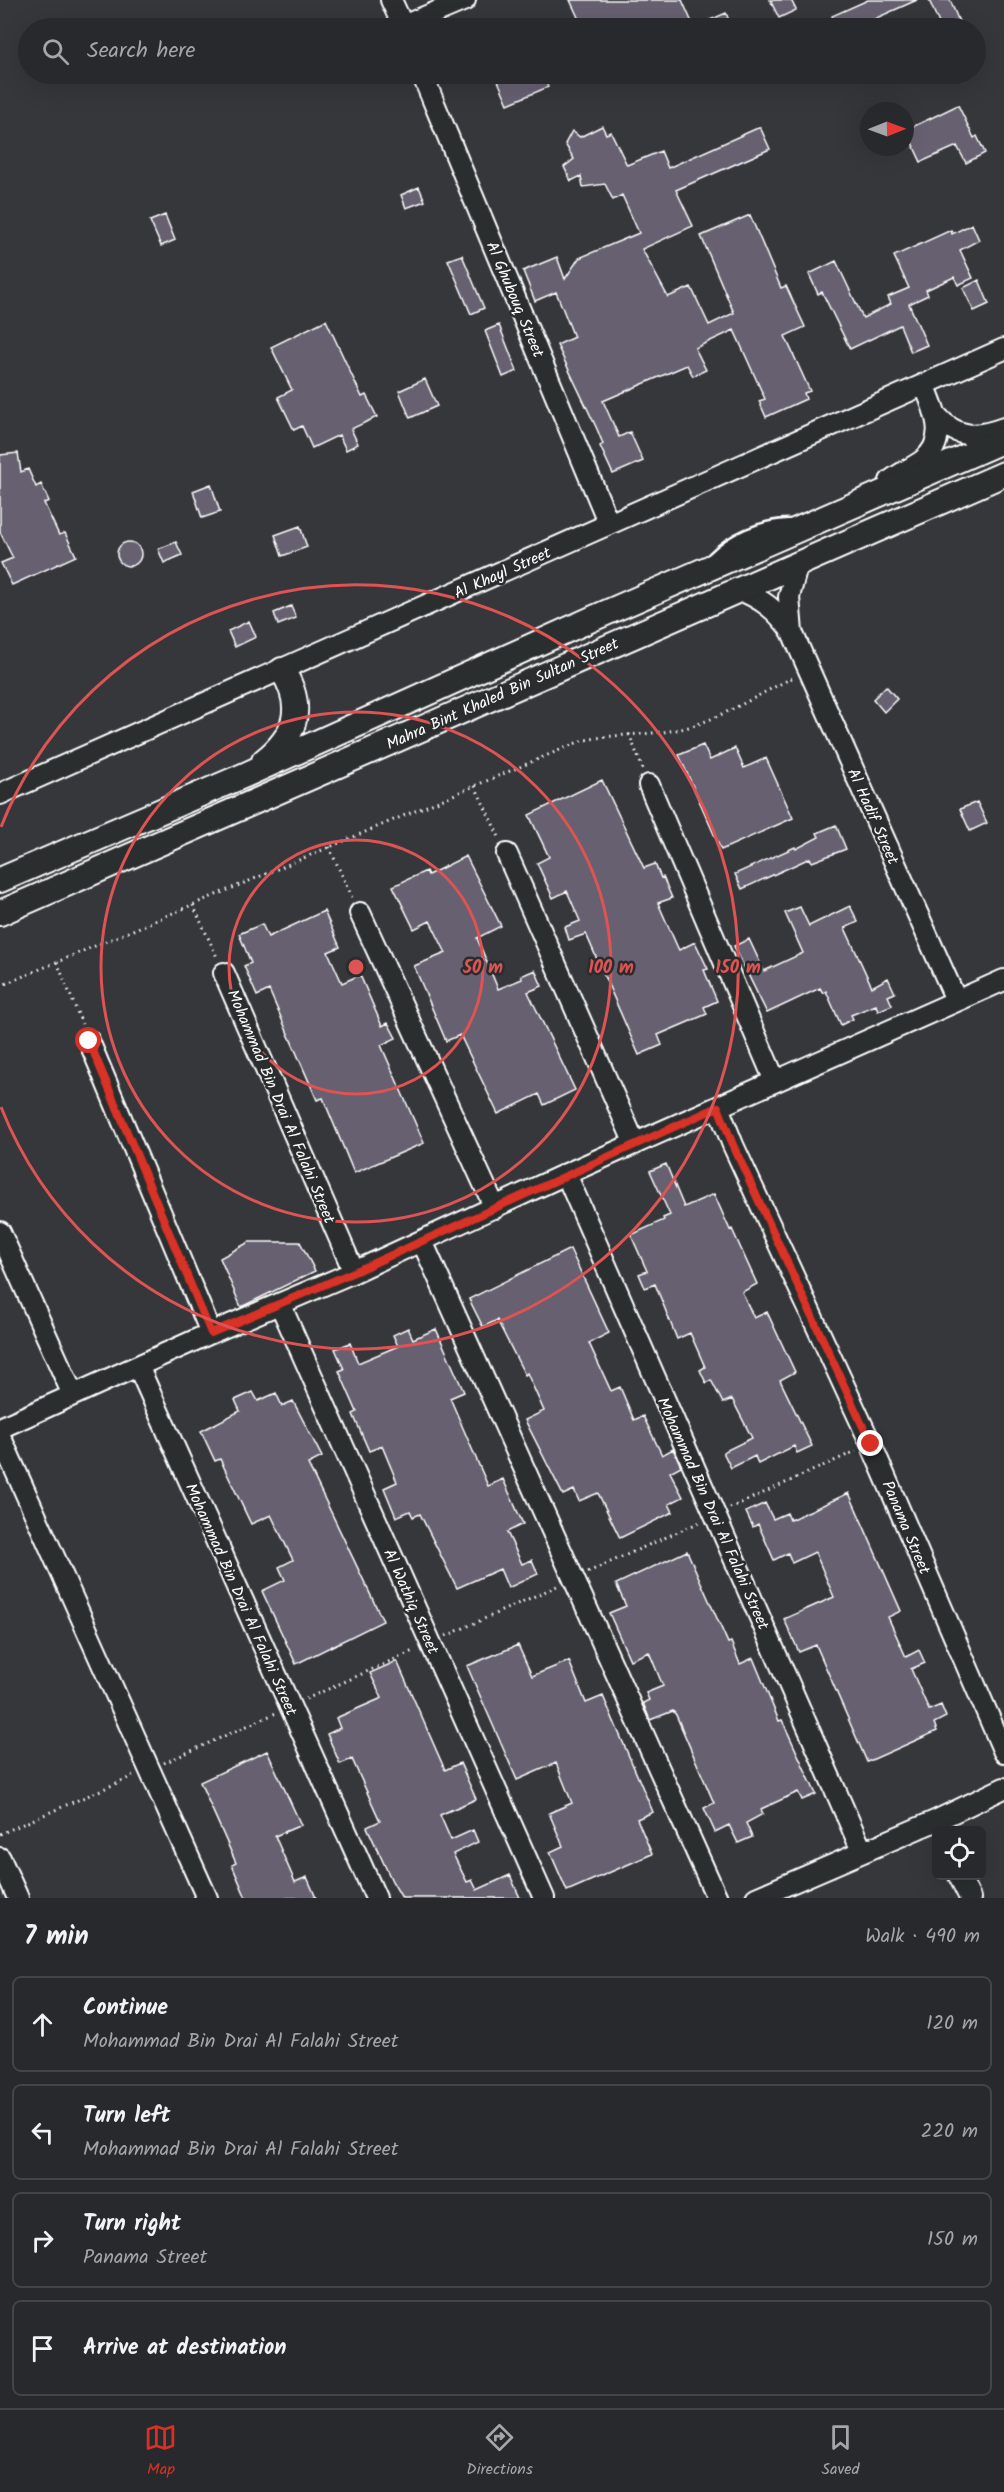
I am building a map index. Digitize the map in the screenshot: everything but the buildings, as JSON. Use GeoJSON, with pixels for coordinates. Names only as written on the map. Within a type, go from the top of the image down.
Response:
{"type":"FeatureCollection","features":[{"type":"Feature","properties":{"kind":"street"},"geometry":{"type":"LineString","coordinates":[[391,0],[399,18]]}},
{"type":"Feature","properties":{"kind":"street"},"geometry":{"type":"LineString","coordinates":[[424,18],[465,0]]}},
{"type":"Feature","properties":{"kind":"street","name":"Al Ghubouq Street"},"geometry":{"type":"LineString","coordinates":[[426,84],[609,524]]}},
{"type":"Feature","properties":{"kind":"street","name":"Al Khayl Street"},"geometry":{"type":"LineString","coordinates":[[0,794],[1004,349]]}},
{"type":"Feature","properties":{"kind":"street"},"geometry":{"type":"LineString","coordinates":[[871,500],[886,483],[931,453],[938,435],[937,416],[924,384]]}},
{"type":"Feature","properties":{"kind":"street"},"geometry":{"type":"LineString","coordinates":[[937,416],[951,429],[969,436],[987,434],[1004,428]]}},
{"type":"Feature","properties":{"kind":"street","name":"Mahra Bint Khaled Bin Sultan Street"},"geometry":{"type":"LineString","coordinates":[[0,880],[245,775],[700,572],[871,500],[1004,440]]}},
{"type":"Feature","properties":{"kind":"street","name":"Mahra Bint Khaled Bin Sultan Street"},"geometry":{"type":"LineString","coordinates":[[0,913],[1004,474]]}},
{"type":"Feature","properties":{"kind":"street","name":"Al Hadif Street"},"geometry":{"type":"LineString","coordinates":[[792,632],[789,597],[798,563]]}},
{"type":"Feature","properties":{"kind":"street","name":"Al Hadif Street"},"geometry":{"type":"LineString","coordinates":[[737,589],[763,601],[774,609],[792,632],[957,1000]]}},
{"type":"Feature","properties":{"kind":"street"},"geometry":{"type":"LineString","coordinates":[[245,775],[284,742],[292,728],[295,698],[282,670]]}},
{"type":"Feature","properties":{"kind":"street"},"geometry":{"type":"LineString","coordinates":[[649,785],[775,1081]]}},
{"type":"Feature","properties":{"kind":"street"},"geometry":{"type":"LineString","coordinates":[[507,854],[635,1144]]}},
{"type":"Feature","properties":{"kind":"street"},"geometry":{"type":"LineString","coordinates":[[360,913],[495,1208]]}},
{"type":"Feature","properties":{"kind":"street","name":"Mohammad Bin Drai Al Falahi Street"},"geometry":{"type":"LineString","coordinates":[[224,973],[354,1272]]}},
{"type":"Feature","properties":{"kind":"street"},"geometry":{"type":"LineString","coordinates":[[0,1428],[1004,980]]}},
{"type":"Feature","properties":{"kind":"street"},"geometry":{"type":"LineString","coordinates":[[89,1041],[211,1333]]}},
{"type":"Feature","properties":{"kind":"street","name":"Panama Street"},"geometry":{"type":"LineString","coordinates":[[718,1107],[733,1145],[871,1444],[1004,1752]]}},
{"type":"Feature","properties":{"kind":"street","name":"Mohammad Bin Drai Al Falahi Street"},"geometry":{"type":"LineString","coordinates":[[566,1174],[862,1851]]}},
{"type":"Feature","properties":{"kind":"street"},"geometry":{"type":"LineString","coordinates":[[0,1232],[73,1395]]}},
{"type":"Feature","properties":{"kind":"street"},"geometry":{"type":"LineString","coordinates":[[422,1241],[717,1898]]}},
{"type":"Feature","properties":{"kind":"street","name":"Al Wathiq Street"},"geometry":{"type":"LineString","coordinates":[[280,1304],[544,1898]]}},
{"type":"Feature","properties":{"kind":"street","name":"Mohammad Bin Drai Al Falahi Street"},"geometry":{"type":"LineString","coordinates":[[138,1366],[376,1898]]}},
{"type":"Feature","properties":{"kind":"street"},"geometry":{"type":"LineString","coordinates":[[0,1436],[207,1898]]}},
{"type":"Feature","properties":{"kind":"street"},"geometry":{"type":"LineString","coordinates":[[937,1826],[1004,1788]]}},
{"type":"Feature","properties":{"kind":"street"},"geometry":{"type":"LineString","coordinates":[[756,1898],[796,1890],[862,1851],[932,1828]]}},
{"type":"Feature","properties":{"kind":"street"},"geometry":{"type":"LineString","coordinates":[[0,1858],[18,1898]]}},
{"type":"Feature","properties":{"kind":"street"},"geometry":{"type":"LineString","coordinates":[[961,1880],[970,1898]]}},
{"type":"Feature","properties":{"kind":"path"},"geometry":{"type":"LineString","coordinates":[[0,986],[581,741],[665,731],[698,724],[809,669]]}},
{"type":"Feature","properties":{"kind":"path"},"geometry":{"type":"LineString","coordinates":[[629,734],[649,785]]}},
{"type":"Feature","properties":{"kind":"path"},"geometry":{"type":"LineString","coordinates":[[475,786],[507,854]]}},
{"type":"Feature","properties":{"kind":"path"},"geometry":{"type":"LineString","coordinates":[[329,848],[360,913]]}},
{"type":"Feature","properties":{"kind":"path"},"geometry":{"type":"LineString","coordinates":[[193,905],[224,973]]}},
{"type":"Feature","properties":{"kind":"path"},"geometry":{"type":"LineString","coordinates":[[57,962],[89,1041]]}},
{"type":"Feature","properties":{"kind":"route"},"geometry":{"type":"LineString","coordinates":[[89,1041],[211,1333],[354,1272],[718,1107],[733,1145],[871,1444]]}}]}
